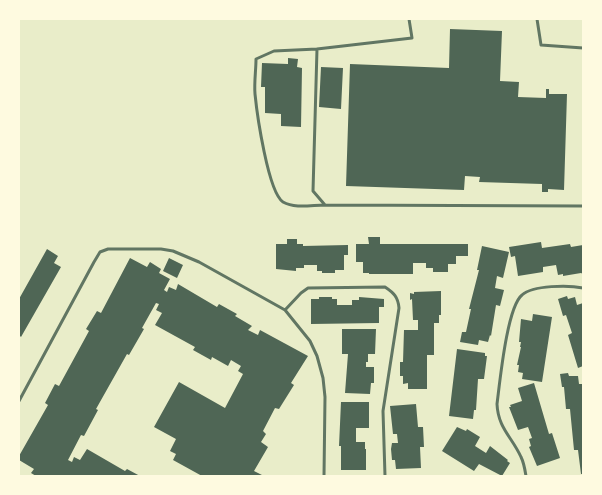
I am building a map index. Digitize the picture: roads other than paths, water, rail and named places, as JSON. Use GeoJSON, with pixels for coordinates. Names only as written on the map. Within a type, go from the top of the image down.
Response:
{"type":"FeatureCollection","features":[{"type":"Feature","properties":{"kind":"lane"},"geometry":{"type":"LineString","coordinates":[[409,19],[412,38],[316,50],[274,51],[256,59],[255,92],[273,187],[281,201],[293,206],[583,206]]}},
{"type":"Feature","properties":{"kind":"lane"},"geometry":{"type":"LineString","coordinates":[[537,19],[541,45],[583,48]]}},
{"type":"Feature","properties":{"kind":"lane"},"geometry":{"type":"LineString","coordinates":[[316,50],[313,191],[325,205]]}},
{"type":"Feature","properties":{"kind":"lane"},"geometry":{"type":"LineString","coordinates":[[19,402],[100,252],[108,249],[161,249],[173,251],[199,262],[285,310],[310,341],[317,356],[323,378],[325,397],[324,476]]}},
{"type":"Feature","properties":{"kind":"lane"},"geometry":{"type":"LineString","coordinates":[[526,476],[521,457],[500,423],[496,404],[515,304],[523,294],[537,289],[561,286],[583,288]]}},
{"type":"Feature","properties":{"kind":"lane"},"geometry":{"type":"LineString","coordinates":[[285,310],[308,288],[385,287],[398,299],[399,308],[383,411],[385,476]]}}]}
